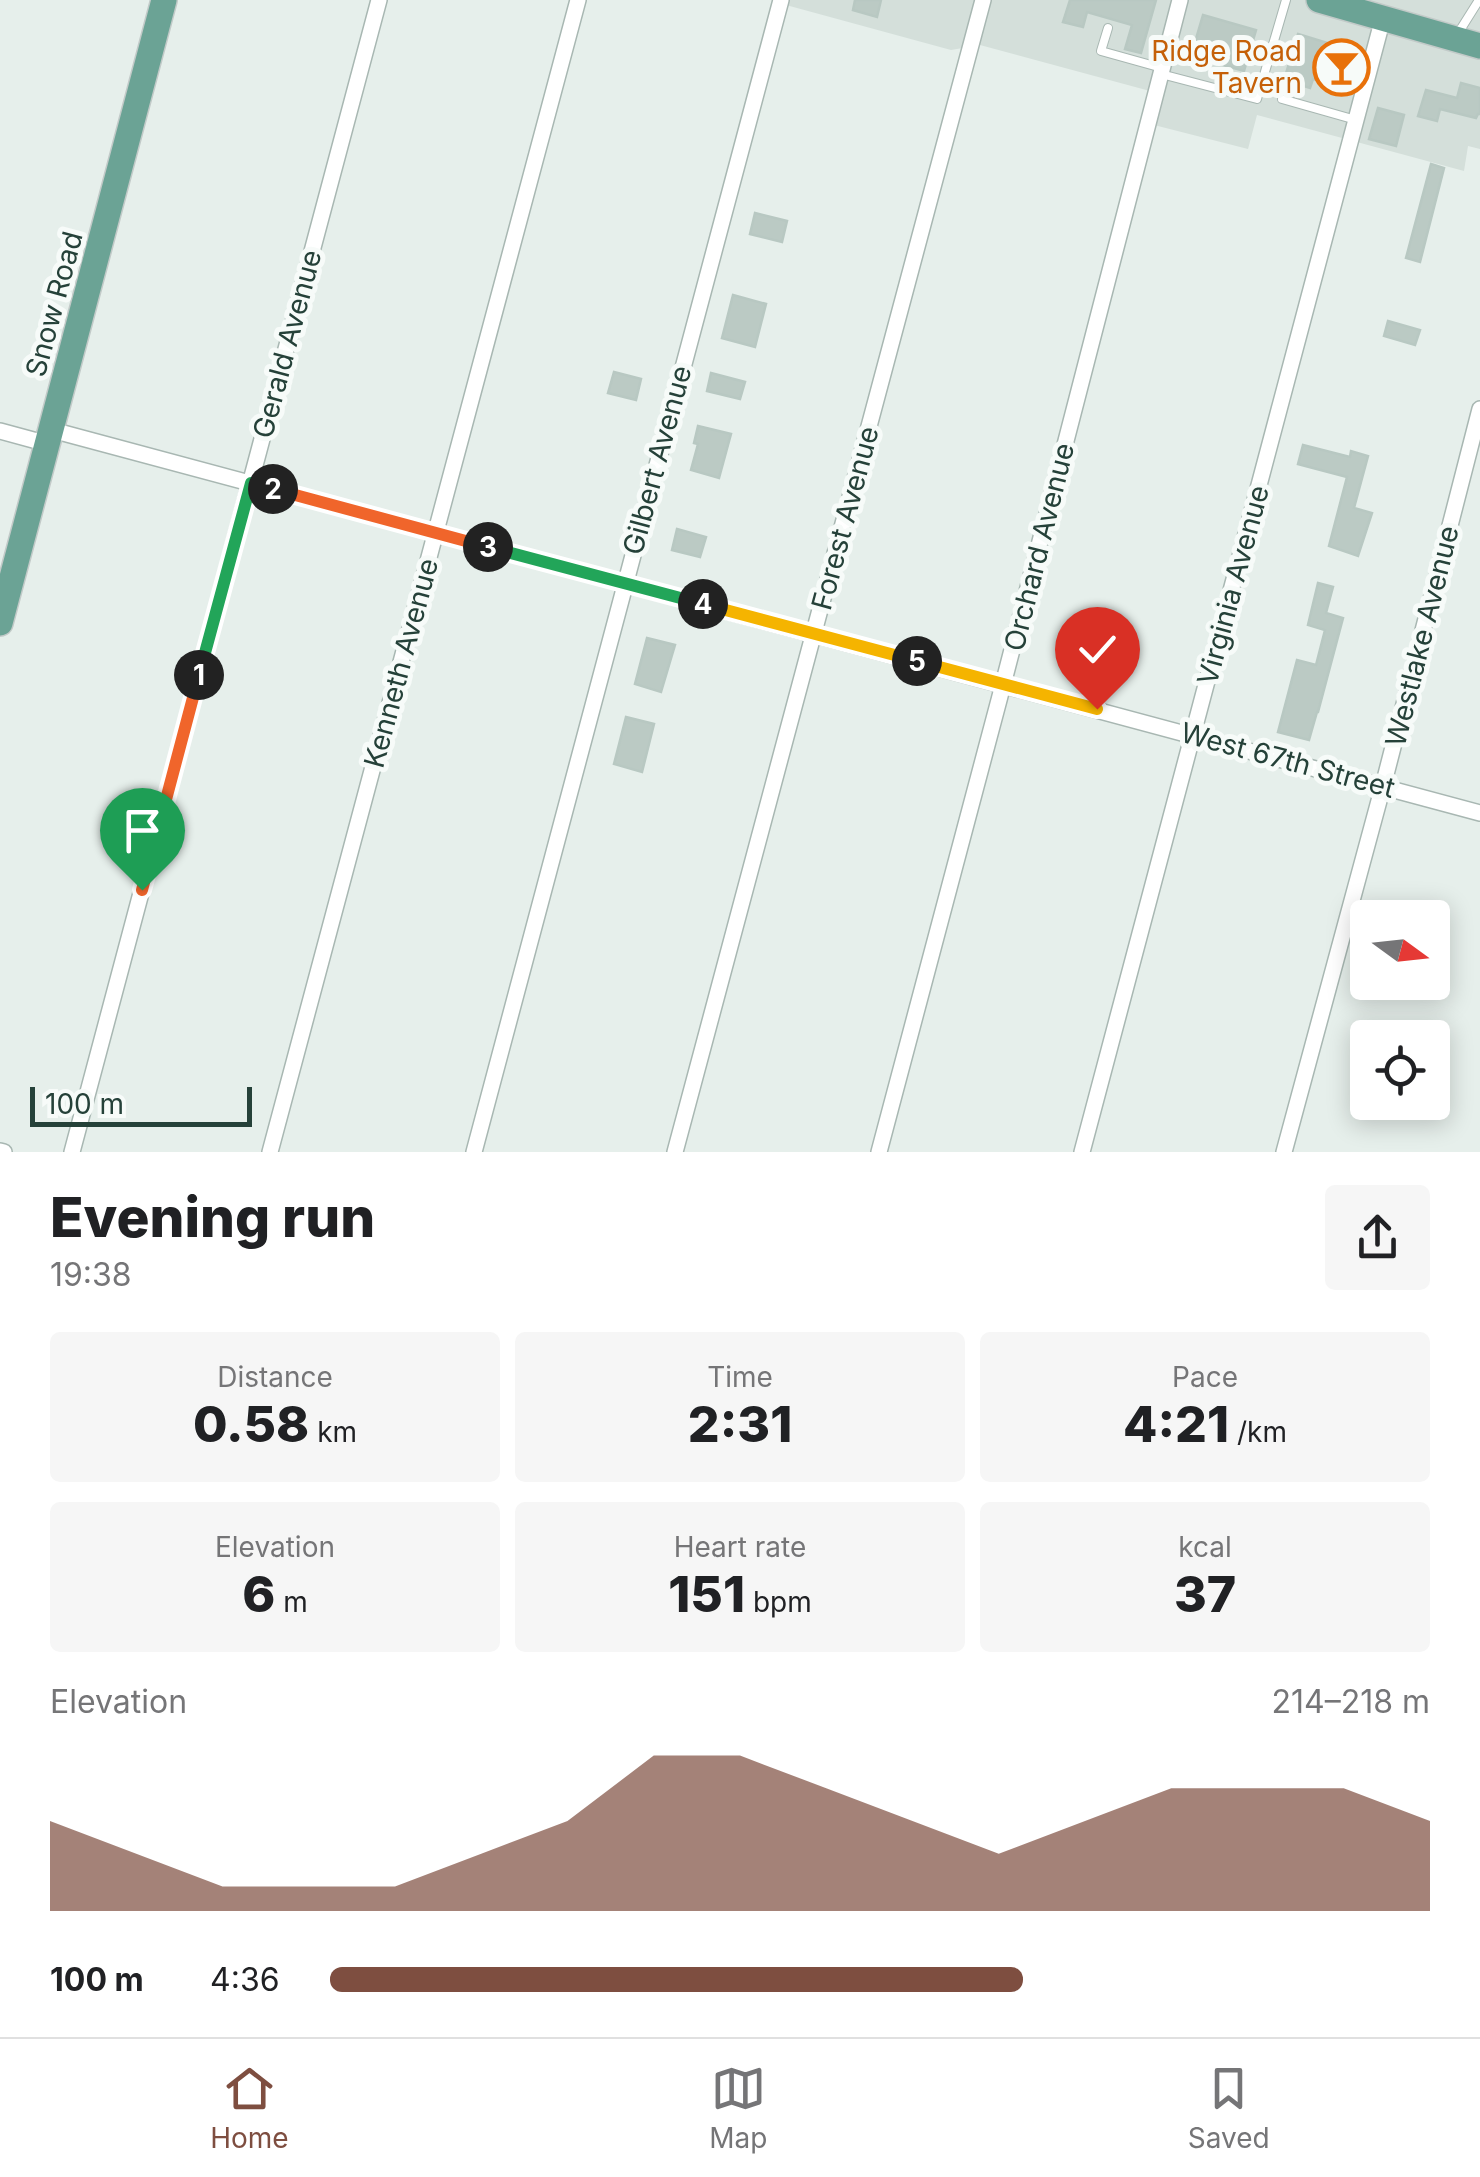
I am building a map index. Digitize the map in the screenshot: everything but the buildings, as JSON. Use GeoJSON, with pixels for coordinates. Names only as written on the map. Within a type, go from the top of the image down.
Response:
{"type":"FeatureCollection","features":[{"type":"Feature","properties":{"kind":"main road","name":"Snow Road"},"geometry":{"type":"LineString","coordinates":[[0,623],[164,0]]}},
{"type":"Feature","properties":{"kind":"main road"},"geometry":{"type":"LineString","coordinates":[[1319,0],[1357,5],[1383,18],[1472,41]]}},
{"type":"Feature","properties":{"kind":"street","name":"Gerald Avenue"},"geometry":{"type":"LineString","coordinates":[[72,1152],[379,0]]}},
{"type":"Feature","properties":{"kind":"street","name":"Kenneth Avenue"},"geometry":{"type":"LineString","coordinates":[[270,1152],[578,0]]}},
{"type":"Feature","properties":{"kind":"street","name":"Gilbert Avenue"},"geometry":{"type":"LineString","coordinates":[[474,1152],[780,0]]}},
{"type":"Feature","properties":{"kind":"street","name":"Forest Avenue"},"geometry":{"type":"LineString","coordinates":[[675,1152],[984,0]]}},
{"type":"Feature","properties":{"kind":"street","name":"Orchard Avenue"},"geometry":{"type":"LineString","coordinates":[[878,1152],[1180,0]]}},
{"type":"Feature","properties":{"kind":"street","name":"Virginia Avenue"},"geometry":{"type":"LineString","coordinates":[[1082,1152],[1383,18]]}},
{"type":"Feature","properties":{"kind":"street","name":"Westlake Avenue"},"geometry":{"type":"LineString","coordinates":[[1284,1152],[1480,409]]}},
{"type":"Feature","properties":{"kind":"street","name":"West 67th Street"},"geometry":{"type":"LineString","coordinates":[[0,431],[50,437],[251,483],[1480,813]]}},
{"type":"Feature","properties":{"kind":"lane"},"geometry":{"type":"LineString","coordinates":[[1108,28],[1101,52],[1257,99],[1286,0]]}},
{"type":"Feature","properties":{"kind":"lane"},"geometry":{"type":"LineString","coordinates":[[1472,41],[1479,0]]}},
{"type":"Feature","properties":{"kind":"lane"},"geometry":{"type":"LineString","coordinates":[[1282,99],[1356,120]]}},
{"type":"Feature","properties":{"kind":"shaded area"},"geometry":{"type":"Polygon","coordinates":[[[788,0],[1480,0],[1480,149],[1468,146],[1464,171],[1257,115],[1248,149],[1154,125],[1161,94],[980,45],[951,50],[786,5],[788,0]]]}},
{"type":"Feature","properties":{"kind":"place","name":"Ridge Road Tavern"},"geometry":{"type":"Point","coordinates":[1341,67]}},
{"type":"Feature","properties":{"kind":"route"},"geometry":{"type":"LineString","coordinates":[[142,890],[251,483],[1097,709]]}}]}
